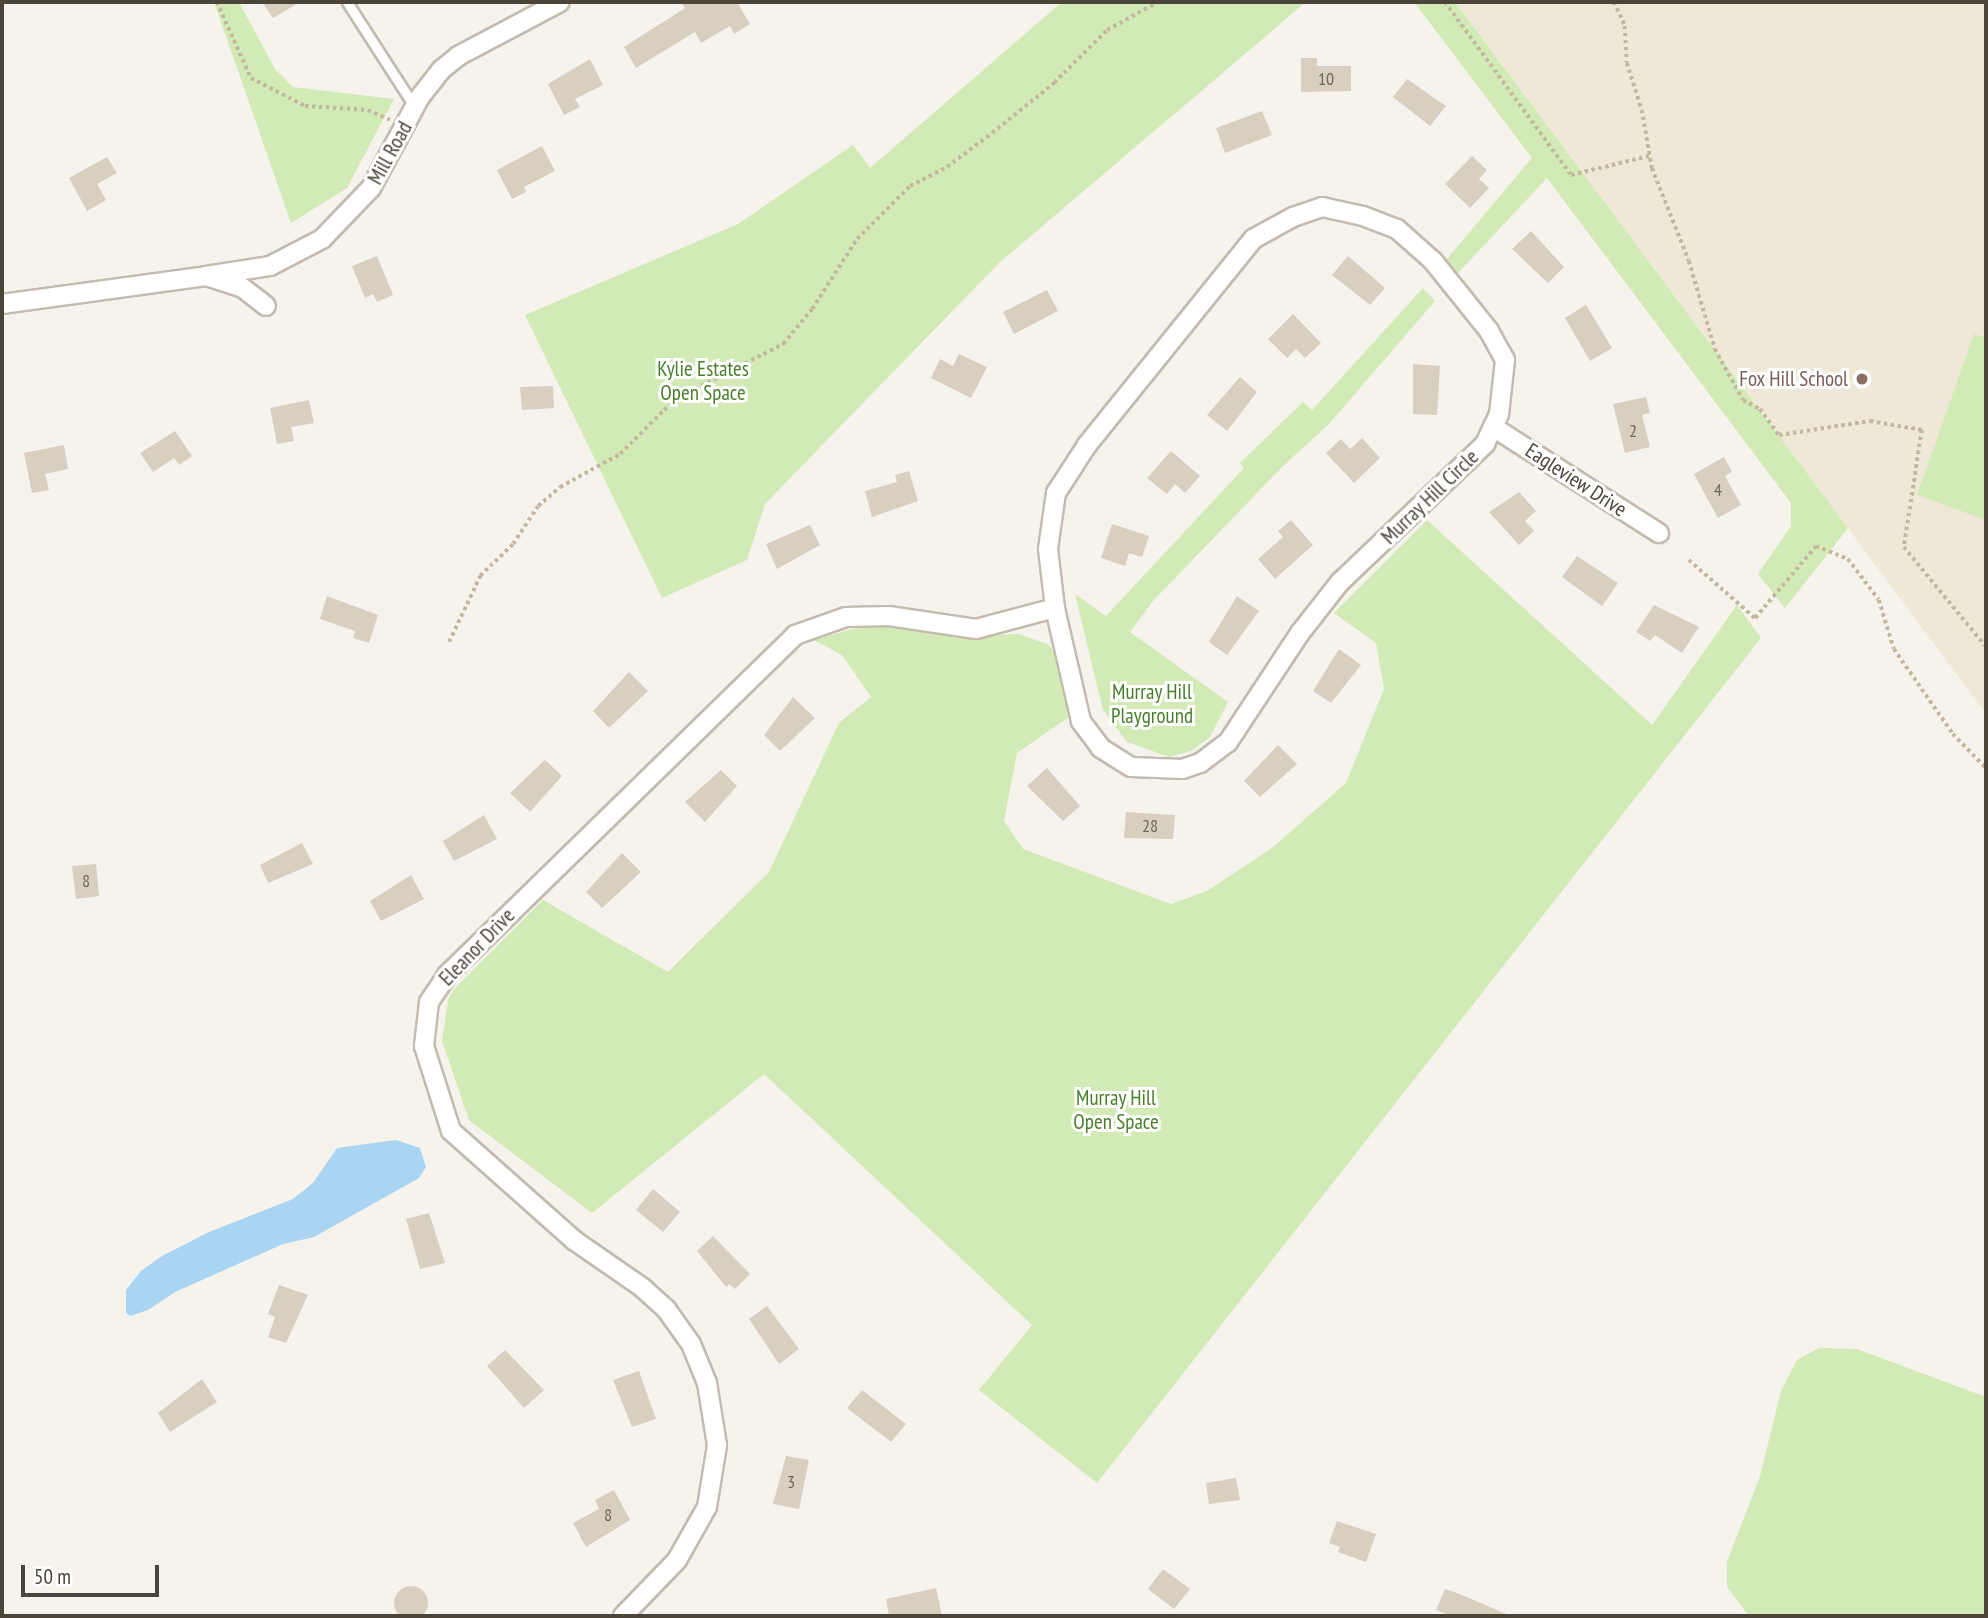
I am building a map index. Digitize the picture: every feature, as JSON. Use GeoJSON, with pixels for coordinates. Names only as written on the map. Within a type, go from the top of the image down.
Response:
{"type":"FeatureCollection","features":[{"type":"Feature","properties":{"kind":"street","name":"Mill Road"},"geometry":{"type":"LineString","coordinates":[[2,304],[270,266],[322,239],[361,202],[433,79],[458,56],[560,2]]}},
{"type":"Feature","properties":{"kind":"street","name":"Murray Hill Circle"},"geometry":{"type":"LineString","coordinates":[[1322,207],[1363,216],[1397,229],[1433,261],[1489,331],[1504,360],[1505,388],[1493,427],[1485,444],[1340,582],[1300,633],[1228,743],[1200,763],[1148,771],[1131,766],[1101,748],[1081,721],[1055,608],[1048,550],[1056,493],[1087,445],[1253,239],[1293,216],[1322,207]]}},
{"type":"Feature","properties":{"kind":"street","name":"Mill Road"},"geometry":{"type":"LineString","coordinates":[[206,276],[243,288],[266,306]]}},
{"type":"Feature","properties":{"kind":"street","name":"Eagleview Drive"},"geometry":{"type":"LineString","coordinates":[[1493,427],[1659,533]]}},
{"type":"Feature","properties":{"kind":"street","name":"Eleanor Drive"},"geometry":{"type":"LineString","coordinates":[[624,1616],[683,1552],[707,1507],[717,1445],[707,1383],[691,1344],[666,1309],[643,1288],[575,1241],[451,1131],[424,1046],[429,1002],[447,975],[795,635],[821,623],[861,615],[976,629],[1055,608]]}},
{"type":"Feature","properties":{"kind":"lane"},"geometry":{"type":"LineString","coordinates":[[347,2],[415,107]]}},
{"type":"Feature","properties":{"kind":"path"},"geometry":{"type":"LineString","coordinates":[[217,2],[251,78],[304,106],[368,110],[381,119],[406,124]]}},
{"type":"Feature","properties":{"kind":"path"},"geometry":{"type":"LineString","coordinates":[[449,642],[481,576],[513,544],[538,506],[560,487],[620,454],[664,410],[695,389],[783,344],[812,309],[857,239],[910,186],[947,167],[992,133],[1054,83],[1107,30],[1158,2]]}},
{"type":"Feature","properties":{"kind":"path"},"geometry":{"type":"LineString","coordinates":[[1445,2],[1571,175],[1649,156]]}},
{"type":"Feature","properties":{"kind":"path"},"geometry":{"type":"LineString","coordinates":[[1614,2],[1625,26],[1627,63],[1642,110],[1649,156],[1689,261],[1707,328],[1743,400],[1760,409],[1779,435],[1870,421],[1922,430],[1904,547],[1986,647]]}},
{"type":"Feature","properties":{"kind":"path"},"geometry":{"type":"LineString","coordinates":[[1689,560],[1755,618],[1816,546],[1847,559],[1878,600],[1894,649],[1954,734],[1986,768]]}},
{"type":"Feature","properties":{"kind":"shaded area","name":"Fox Hill School"},"geometry":{"type":"Polygon","coordinates":[[[1455,2],[1986,2],[1986,714],[1715,349],[1455,2]]]}},
{"type":"Feature","properties":{"kind":"green space"},"geometry":{"type":"Polygon","coordinates":[[[214,2],[239,2],[275,69],[293,87],[394,99],[347,188],[291,223],[214,2]]]}},
{"type":"Feature","properties":{"kind":"green space","name":"Kylie Estates Open Space"},"geometry":{"type":"Polygon","coordinates":[[[1062,2],[1306,2],[1000,262],[765,504],[747,560],[662,598],[525,315],[738,224],[853,145],[870,168],[1062,2]]]}},
{"type":"Feature","properties":{"kind":"green space"},"geometry":{"type":"Polygon","coordinates":[[[1414,2],[1455,2],[1848,528],[1785,608],[1758,574],[1791,526],[1791,503],[1547,178],[1458,273],[1446,260],[1532,158],[1414,2]]]}},
{"type":"Feature","properties":{"kind":"green space","name":"Murray Hill Playground"},"geometry":{"type":"Polygon","coordinates":[[[1423,288],[1435,301],[1329,424],[1281,468],[1153,601],[1130,632],[1228,702],[1210,737],[1191,751],[1169,757],[1127,742],[1103,710],[1075,594],[1106,616],[1244,468],[1240,463],[1303,402],[1312,410],[1423,288]]]}},
{"type":"Feature","properties":{"kind":"green space"},"geometry":{"type":"Polygon","coordinates":[[[1974,334],[1986,338],[1986,520],[1917,495],[1974,334]]]}},
{"type":"Feature","properties":{"kind":"green space","name":"Murray Hill Open Space"},"geometry":{"type":"Polygon","coordinates":[[[1427,520],[1652,725],[1737,605],[1761,638],[1097,1483],[979,1390],[1032,1325],[764,1074],[592,1213],[469,1120],[442,1041],[448,1000],[454,989],[543,900],[668,972],[769,872],[839,723],[871,697],[842,655],[814,640],[873,623],[978,636],[1019,634],[1047,644],[1052,648],[1069,717],[1017,753],[1004,821],[1023,849],[1171,904],[1207,891],[1272,848],[1346,783],[1384,689],[1376,643],[1334,613],[1427,520]]]}},
{"type":"Feature","properties":{"kind":"green space"},"geometry":{"type":"Polygon","coordinates":[[[1819,1348],[1857,1349],[1986,1397],[1986,1616],[1749,1616],[1727,1587],[1727,1562],[1760,1476],[1781,1391],[1797,1360],[1819,1348]]]}},
{"type":"Feature","properties":{"kind":"water"},"geometry":{"type":"Polygon","coordinates":[[[396,1140],[420,1148],[426,1167],[419,1178],[314,1237],[283,1244],[175,1292],[148,1310],[130,1316],[126,1313],[126,1290],[141,1271],[162,1256],[209,1232],[293,1199],[313,1183],[337,1148],[396,1140]]]}},
{"type":"Feature","properties":{"kind":"building"},"geometry":{"type":"Polygon","coordinates":[[[262,2],[300,2],[273,18],[262,2]]]}},
{"type":"Feature","properties":{"kind":"building"},"geometry":{"type":"Polygon","coordinates":[[[681,2],[737,2],[750,24],[734,34],[730,26],[701,43],[695,32],[636,68],[624,47],[685,8],[681,2]]]}},
{"type":"Feature","properties":{"kind":"building"},"geometry":{"type":"Polygon","coordinates":[[[1301,58],[1317,58],[1317,66],[1351,66],[1351,91],[1301,92],[1301,58]]]}},
{"type":"Feature","properties":{"kind":"building"},"geometry":{"type":"Polygon","coordinates":[[[590,59],[603,85],[575,99],[580,107],[564,115],[548,84],[590,59]]]}},
{"type":"Feature","properties":{"kind":"building"},"geometry":{"type":"Polygon","coordinates":[[[1407,79],[1446,106],[1430,126],[1393,97],[1407,79]]]}},
{"type":"Feature","properties":{"kind":"building"},"geometry":{"type":"Polygon","coordinates":[[[1262,111],[1272,135],[1225,153],[1216,128],[1262,111]]]}},
{"type":"Feature","properties":{"kind":"building"},"geometry":{"type":"Polygon","coordinates":[[[542,146],[555,171],[524,187],[526,192],[512,199],[497,170],[542,146]]]}},
{"type":"Feature","properties":{"kind":"building"},"geometry":{"type":"Polygon","coordinates":[[[1472,156],[1487,170],[1479,179],[1489,188],[1470,208],[1445,184],[1472,156]]]}},
{"type":"Feature","properties":{"kind":"building"},"geometry":{"type":"Polygon","coordinates":[[[107,157],[117,173],[97,184],[106,200],[87,211],[69,178],[107,157]]]}},
{"type":"Feature","properties":{"kind":"building"},"geometry":{"type":"Polygon","coordinates":[[[1531,231],[1564,267],[1548,283],[1512,249],[1531,231]]]}},
{"type":"Feature","properties":{"kind":"building"},"geometry":{"type":"Polygon","coordinates":[[[377,256],[393,295],[377,302],[373,294],[365,298],[352,266],[377,256]]]}},
{"type":"Feature","properties":{"kind":"building"},"geometry":{"type":"Polygon","coordinates":[[[1348,256],[1385,288],[1370,305],[1332,275],[1348,256]]]}},
{"type":"Feature","properties":{"kind":"building"},"geometry":{"type":"Polygon","coordinates":[[[1047,290],[1058,311],[1014,334],[1003,312],[1047,290]]]}},
{"type":"Feature","properties":{"kind":"building"},"geometry":{"type":"Polygon","coordinates":[[[1586,305],[1612,348],[1590,361],[1565,318],[1586,305]]]}},
{"type":"Feature","properties":{"kind":"building"},"geometry":{"type":"Polygon","coordinates":[[[1293,314],[1321,343],[1305,358],[1296,349],[1287,358],[1268,339],[1293,314]]]}},
{"type":"Feature","properties":{"kind":"building"},"geometry":{"type":"Polygon","coordinates":[[[959,354],[987,367],[971,398],[931,378],[940,359],[953,366],[959,354]]]}},
{"type":"Feature","properties":{"kind":"building"},"geometry":{"type":"Polygon","coordinates":[[[1413,364],[1440,366],[1437,415],[1413,414],[1413,364]]]}},
{"type":"Feature","properties":{"kind":"building"},"geometry":{"type":"Polygon","coordinates":[[[1240,377],[1257,392],[1227,431],[1207,415],[1240,377]]]}},
{"type":"Feature","properties":{"kind":"building"},"geometry":{"type":"Polygon","coordinates":[[[553,386],[554,408],[522,410],[520,387],[553,386]]]}},
{"type":"Feature","properties":{"kind":"building"},"geometry":{"type":"Polygon","coordinates":[[[1646,397],[1650,413],[1642,415],[1650,447],[1625,453],[1613,404],[1646,397]]]}},
{"type":"Feature","properties":{"kind":"building"},"geometry":{"type":"Polygon","coordinates":[[[309,400],[314,423],[291,427],[294,441],[277,444],[270,408],[309,400]]]}},
{"type":"Feature","properties":{"kind":"building"},"geometry":{"type":"Polygon","coordinates":[[[175,431],[192,456],[179,465],[174,458],[153,472],[140,453],[175,431]]]}},
{"type":"Feature","properties":{"kind":"building"},"geometry":{"type":"Polygon","coordinates":[[[1362,438],[1380,458],[1354,483],[1326,453],[1341,439],[1350,449],[1362,438]]]}},
{"type":"Feature","properties":{"kind":"building"},"geometry":{"type":"Polygon","coordinates":[[[64,445],[68,469],[45,474],[49,490],[32,493],[24,453],[64,445]]]}},
{"type":"Feature","properties":{"kind":"building"},"geometry":{"type":"Polygon","coordinates":[[[1171,451],[1200,476],[1185,493],[1175,484],[1167,494],[1147,478],[1171,451]]]}},
{"type":"Feature","properties":{"kind":"building"},"geometry":{"type":"Polygon","coordinates":[[[1724,457],[1732,472],[1725,476],[1741,505],[1718,518],[1694,474],[1724,457]]]}},
{"type":"Feature","properties":{"kind":"building"},"geometry":{"type":"Polygon","coordinates":[[[909,471],[918,501],[872,517],[865,491],[897,482],[895,475],[909,471]]]}},
{"type":"Feature","properties":{"kind":"building"},"geometry":{"type":"Polygon","coordinates":[[[1519,492],[1536,511],[1525,521],[1534,531],[1519,545],[1489,512],[1519,492]]]}},
{"type":"Feature","properties":{"kind":"building"},"geometry":{"type":"Polygon","coordinates":[[[1291,520],[1313,545],[1275,579],[1258,559],[1283,537],[1278,531],[1291,520]]]}},
{"type":"Feature","properties":{"kind":"building"},"geometry":{"type":"Polygon","coordinates":[[[1112,524],[1149,536],[1142,557],[1129,553],[1125,566],[1101,558],[1112,524]]]}},
{"type":"Feature","properties":{"kind":"building"},"geometry":{"type":"Polygon","coordinates":[[[810,525],[820,545],[777,569],[766,544],[810,525]]]}},
{"type":"Feature","properties":{"kind":"building"},"geometry":{"type":"Polygon","coordinates":[[[1577,556],[1618,583],[1602,606],[1562,577],[1577,556]]]}},
{"type":"Feature","properties":{"kind":"building"},"geometry":{"type":"Polygon","coordinates":[[[327,596],[378,615],[369,643],[353,638],[355,631],[320,619],[327,596]]]}},
{"type":"Feature","properties":{"kind":"building"},"geometry":{"type":"Polygon","coordinates":[[[1237,596],[1259,611],[1227,655],[1209,642],[1237,596]]]}},
{"type":"Feature","properties":{"kind":"building"},"geometry":{"type":"Polygon","coordinates":[[[1654,605],[1699,627],[1682,653],[1655,635],[1650,641],[1636,632],[1654,605]]]}},
{"type":"Feature","properties":{"kind":"building"},"geometry":{"type":"Polygon","coordinates":[[[1339,649],[1361,665],[1331,703],[1313,691],[1339,649]]]}},
{"type":"Feature","properties":{"kind":"building"},"geometry":{"type":"Polygon","coordinates":[[[629,672],[648,691],[609,728],[593,711],[629,672]]]}},
{"type":"Feature","properties":{"kind":"building"},"geometry":{"type":"Polygon","coordinates":[[[793,697],[815,718],[780,751],[764,735],[793,697]]]}},
{"type":"Feature","properties":{"kind":"building"},"geometry":{"type":"Polygon","coordinates":[[[1278,745],[1297,764],[1260,797],[1244,781],[1278,745]]]}},
{"type":"Feature","properties":{"kind":"building"},"geometry":{"type":"Polygon","coordinates":[[[545,760],[562,776],[530,812],[510,793],[545,760]]]}},
{"type":"Feature","properties":{"kind":"building"},"geometry":{"type":"Polygon","coordinates":[[[1047,768],[1080,806],[1063,821],[1027,786],[1047,768]]]}},
{"type":"Feature","properties":{"kind":"building"},"geometry":{"type":"Polygon","coordinates":[[[721,770],[737,786],[705,822],[685,802],[721,770]]]}},
{"type":"Feature","properties":{"kind":"building"},"geometry":{"type":"Polygon","coordinates":[[[1126,812],[1175,815],[1173,839],[1124,838],[1126,812]]]}},
{"type":"Feature","properties":{"kind":"building"},"geometry":{"type":"Polygon","coordinates":[[[484,815],[497,839],[454,861],[443,841],[484,815]]]}},
{"type":"Feature","properties":{"kind":"building"},"geometry":{"type":"Polygon","coordinates":[[[302,843],[313,864],[268,883],[260,865],[302,843]]]}},
{"type":"Feature","properties":{"kind":"building"},"geometry":{"type":"Polygon","coordinates":[[[622,853],[641,872],[602,908],[586,892],[622,853]]]}},
{"type":"Feature","properties":{"kind":"building"},"geometry":{"type":"Polygon","coordinates":[[[96,864],[99,896],[76,899],[72,866],[96,864]]]}},
{"type":"Feature","properties":{"kind":"building"},"geometry":{"type":"Polygon","coordinates":[[[411,875],[424,899],[381,921],[370,901],[411,875]]]}},
{"type":"Feature","properties":{"kind":"building"},"geometry":{"type":"Polygon","coordinates":[[[653,1189],[680,1212],[663,1232],[636,1210],[653,1189]]]}},
{"type":"Feature","properties":{"kind":"building"},"geometry":{"type":"Polygon","coordinates":[[[429,1213],[445,1263],[420,1269],[406,1219],[429,1213]]]}},
{"type":"Feature","properties":{"kind":"building"},"geometry":{"type":"Polygon","coordinates":[[[713,1236],[750,1274],[735,1289],[729,1284],[726,1287],[697,1251],[713,1236]]]}},
{"type":"Feature","properties":{"kind":"building"},"geometry":{"type":"Polygon","coordinates":[[[279,1285],[308,1295],[286,1343],[268,1337],[275,1317],[268,1314],[279,1285]]]}},
{"type":"Feature","properties":{"kind":"building"},"geometry":{"type":"Polygon","coordinates":[[[767,1306],[799,1349],[779,1364],[749,1319],[767,1306]]]}},
{"type":"Feature","properties":{"kind":"building"},"geometry":{"type":"Polygon","coordinates":[[[505,1350],[544,1390],[524,1408],[487,1366],[505,1350]]]}},
{"type":"Feature","properties":{"kind":"building"},"geometry":{"type":"Polygon","coordinates":[[[639,1371],[656,1419],[632,1427],[613,1380],[639,1371]]]}},
{"type":"Feature","properties":{"kind":"building"},"geometry":{"type":"Polygon","coordinates":[[[202,1379],[217,1402],[170,1432],[158,1413],[202,1379]]]}},
{"type":"Feature","properties":{"kind":"building"},"geometry":{"type":"Polygon","coordinates":[[[862,1390],[906,1424],[891,1442],[847,1408],[862,1390]]]}},
{"type":"Feature","properties":{"kind":"building"},"geometry":{"type":"Polygon","coordinates":[[[786,1456],[809,1460],[799,1509],[773,1504],[786,1456]]]}},
{"type":"Feature","properties":{"kind":"building"},"geometry":{"type":"Polygon","coordinates":[[[1236,1478],[1240,1500],[1209,1504],[1206,1483],[1236,1478]]]}},
{"type":"Feature","properties":{"kind":"building"},"geometry":{"type":"Polygon","coordinates":[[[614,1490],[630,1520],[586,1547],[573,1523],[599,1509],[595,1500],[614,1490]]]}},
{"type":"Feature","properties":{"kind":"building"},"geometry":{"type":"Polygon","coordinates":[[[1337,1521],[1376,1534],[1366,1562],[1338,1552],[1340,1547],[1329,1543],[1337,1521]]]}},
{"type":"Feature","properties":{"kind":"building"},"geometry":{"type":"Polygon","coordinates":[[[1163,1569],[1190,1589],[1174,1609],[1148,1589],[1163,1569]]]}},
{"type":"Feature","properties":{"kind":"building"},"geometry":{"type":"Polygon","coordinates":[[[411,1586],[423,1591],[428,1603],[423,1615],[411,1620],[399,1615],[394,1603],[399,1591],[411,1586]]]}},
{"type":"Feature","properties":{"kind":"building"},"geometry":{"type":"Polygon","coordinates":[[[936,1588],[942,1616],[889,1616],[886,1599],[936,1588]]]}},
{"type":"Feature","properties":{"kind":"building"},"geometry":{"type":"Polygon","coordinates":[[[1445,1589],[1511,1616],[1451,1616],[1436,1610],[1445,1589]]]}},
{"type":"Feature","properties":{"kind":"place","name":"Fox Hill School"},"geometry":{"type":"Point","coordinates":[1862,379]}}]}
